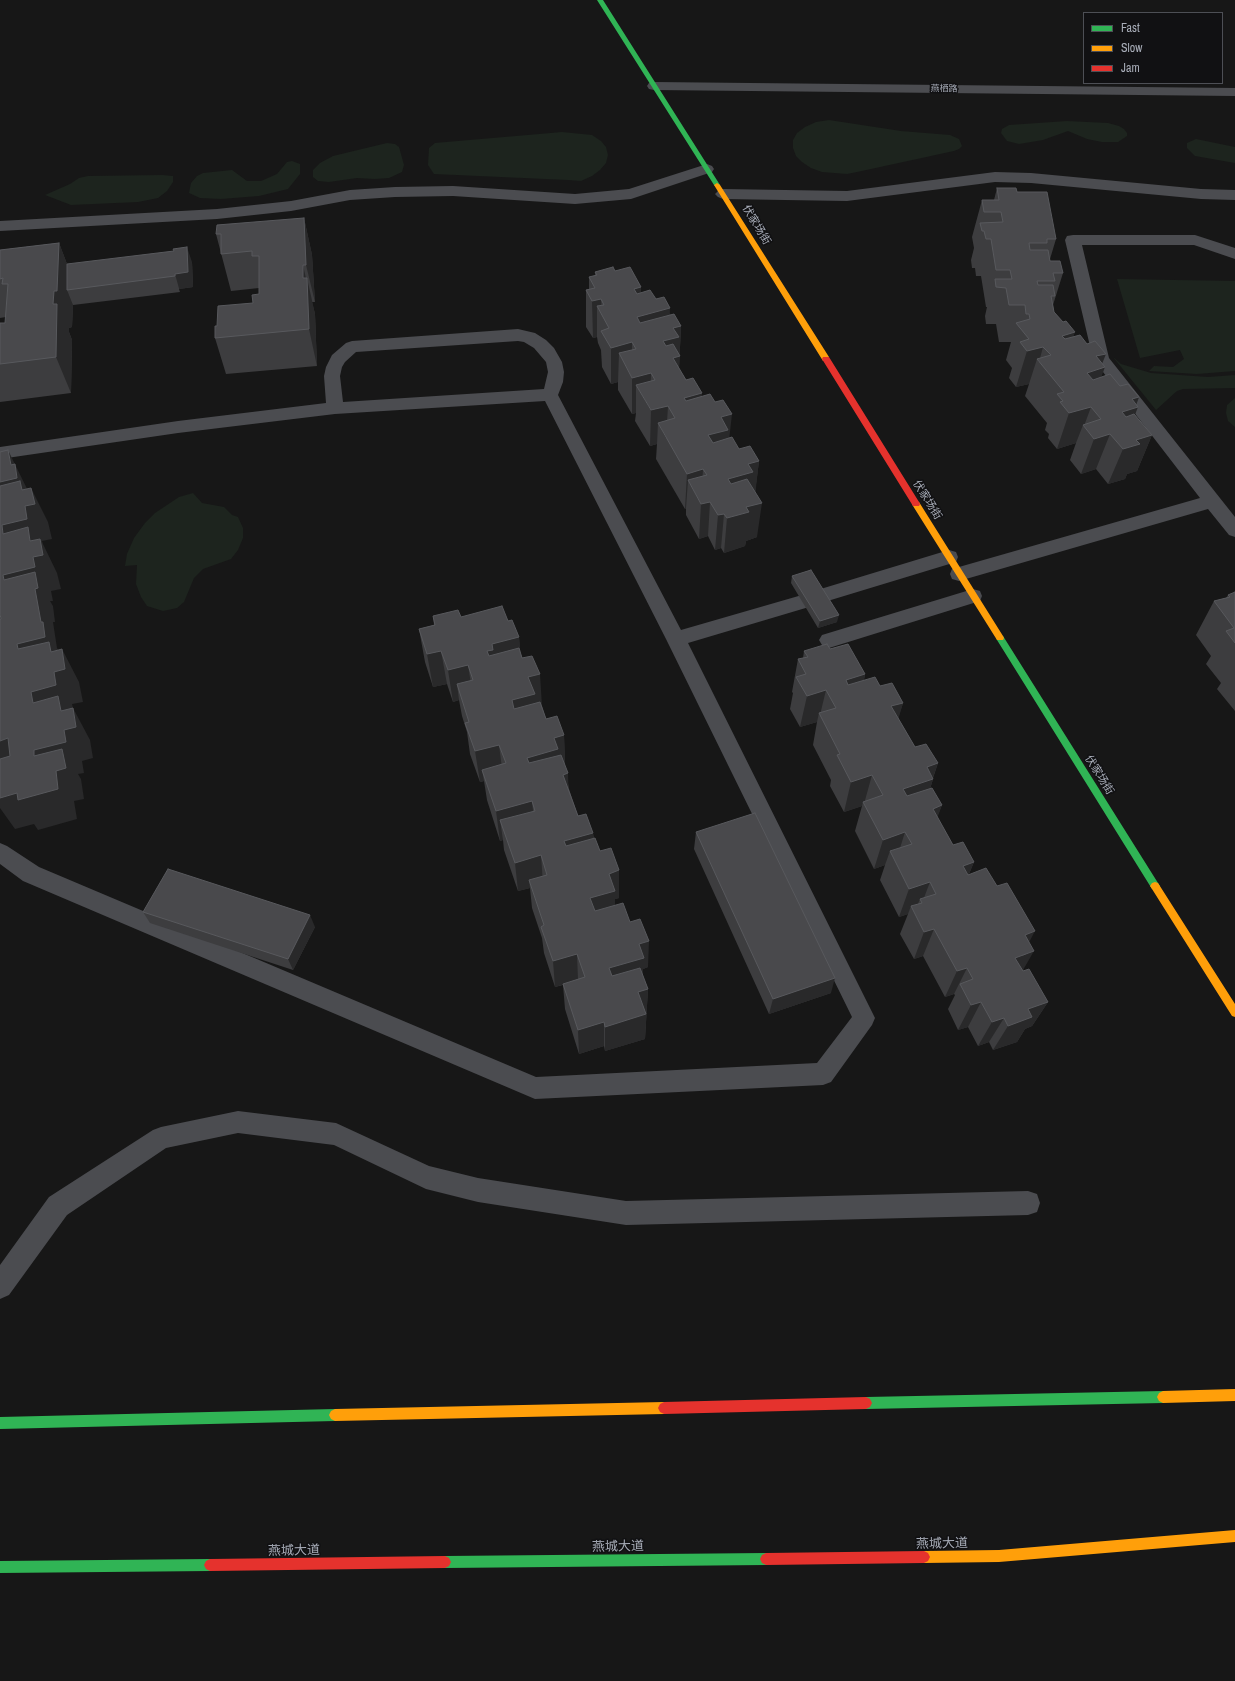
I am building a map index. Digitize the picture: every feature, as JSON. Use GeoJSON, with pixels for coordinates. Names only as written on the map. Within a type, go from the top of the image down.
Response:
{"type":"FeatureCollection","features":[{"type":"Feature","properties":{"kind":"main road","name":"伏家场街"},"geometry":{"type":"LineString","coordinates":[[600,0],[1235,1012]]}},
{"type":"Feature","properties":{"kind":"main road"},"geometry":{"type":"LineString","coordinates":[[0,1423],[1235,1395]]}},
{"type":"Feature","properties":{"kind":"main road","name":"燕城大道"},"geometry":{"type":"LineString","coordinates":[[0,1567],[999,1556],[1235,1536]]}},
{"type":"Feature","properties":{"kind":"street","name":"燕栖路"},"geometry":{"type":"LineString","coordinates":[[654,86],[1235,92]]}},
{"type":"Feature","properties":{"kind":"lane"},"geometry":{"type":"LineString","coordinates":[[0,226],[217,214],[291,206],[350,195],[395,192],[453,192],[575,199],[631,194],[707,169]]}},
{"type":"Feature","properties":{"kind":"lane"},"geometry":{"type":"LineString","coordinates":[[723,194],[847,196],[995,177],[1031,178],[1201,194],[1235,195]]}},
{"type":"Feature","properties":{"kind":"lane"},"geometry":{"type":"LineString","coordinates":[[1235,254],[1195,240],[1073,240],[1100,359],[1235,530]]}},
{"type":"Feature","properties":{"kind":"lane"},"geometry":{"type":"LineString","coordinates":[[0,852],[31,874],[535,1088],[823,1074],[864,1018],[676,639],[550,395],[555,382],[556,372],[554,362],[548,352],[540,344],[529,337],[518,335],[352,347],[338,359],[334,368],[332,376],[335,408]]}},
{"type":"Feature","properties":{"kind":"lane"},"geometry":{"type":"LineString","coordinates":[[0,453],[178,427],[335,408],[550,395]]}},
{"type":"Feature","properties":{"kind":"lane"},"geometry":{"type":"LineString","coordinates":[[960,574],[1212,501]]}},
{"type":"Feature","properties":{"kind":"lane"},"geometry":{"type":"LineString","coordinates":[[820,596],[949,557]]}},
{"type":"Feature","properties":{"kind":"lane"},"geometry":{"type":"LineString","coordinates":[[829,640],[973,596]]}},
{"type":"Feature","properties":{"kind":"lane"},"geometry":{"type":"LineString","coordinates":[[676,639],[802,602]]}},
{"type":"Feature","properties":{"kind":"lane"},"geometry":{"type":"LineString","coordinates":[[0,1286],[58,1206],[161,1138],[238,1122],[336,1134],[426,1177],[478,1190],[626,1213],[1028,1204]]}},
{"type":"Feature","properties":{"kind":"shaded area"},"geometry":{"type":"Polygon","coordinates":[[[829,120],[901,131],[950,135],[959,139],[962,146],[954,151],[847,174],[822,172],[811,168],[796,156],[793,148],[793,140],[797,133],[805,127],[816,122],[829,120]]]}},
{"type":"Feature","properties":{"kind":"shaded area"},"geometry":{"type":"Polygon","coordinates":[[[1067,121],[1108,123],[1124,129],[1127,136],[1118,142],[1102,142],[1087,139],[1068,131],[1043,140],[1019,144],[1007,141],[1001,133],[1002,129],[1009,125],[1067,121]]]}},
{"type":"Feature","properties":{"kind":"shaded area"},"geometry":{"type":"Polygon","coordinates":[[[562,132],[592,135],[601,141],[606,147],[608,155],[606,163],[592,176],[581,181],[434,174],[428,165],[429,148],[435,143],[562,132]]]}},
{"type":"Feature","properties":{"kind":"shaded area"},"geometry":{"type":"Polygon","coordinates":[[[1196,139],[1235,147],[1235,163],[1195,156],[1187,148],[1187,143],[1196,139]]]}},
{"type":"Feature","properties":{"kind":"shaded area"},"geometry":{"type":"Polygon","coordinates":[[[387,143],[395,144],[399,147],[404,165],[402,172],[389,178],[357,178],[329,182],[318,181],[313,177],[313,170],[320,163],[333,156],[387,143]]]}},
{"type":"Feature","properties":{"kind":"shaded area"},"geometry":{"type":"Polygon","coordinates":[[[292,161],[300,164],[300,174],[288,189],[259,196],[221,199],[200,198],[189,193],[191,183],[197,176],[203,173],[232,170],[247,181],[261,181],[277,174],[287,162],[292,161]]]}},
{"type":"Feature","properties":{"kind":"shaded area"},"geometry":{"type":"Polygon","coordinates":[[[88,176],[173,176],[173,182],[167,191],[158,198],[138,202],[71,205],[45,195],[70,184],[79,178],[88,176]]]}},
{"type":"Feature","properties":{"kind":"shaded area"},"geometry":{"type":"Polygon","coordinates":[[[1117,279],[1235,281],[1235,371],[1197,374],[1149,371],[1154,366],[1173,367],[1184,359],[1180,350],[1140,358],[1117,279]]]}},
{"type":"Feature","properties":{"kind":"shaded area"},"geometry":{"type":"Polygon","coordinates":[[[1113,357],[1121,364],[1151,373],[1208,377],[1235,375],[1235,388],[1183,389],[1177,391],[1156,410],[1113,357]]]}},
{"type":"Feature","properties":{"kind":"shaded area"},"geometry":{"type":"Polygon","coordinates":[[[1235,398],[1235,427],[1228,421],[1226,413],[1227,405],[1235,398]]]}},
{"type":"Feature","properties":{"kind":"shaded area"},"geometry":{"type":"Polygon","coordinates":[[[193,493],[202,503],[224,507],[232,515],[238,517],[243,528],[243,538],[238,550],[231,559],[203,569],[194,578],[184,602],[177,608],[163,611],[147,606],[141,597],[136,584],[137,565],[125,566],[127,554],[134,538],[145,523],[155,513],[179,497],[193,493]]]}},
{"type":"Feature","properties":{"kind":"building"},"geometry":{"type":"Polygon","coordinates":[[[997,188],[1016,188],[1017,192],[1047,192],[1056,239],[1047,239],[1047,243],[1029,243],[1030,250],[1048,250],[1050,261],[1060,261],[1063,273],[1053,273],[1055,281],[1037,281],[1038,285],[1053,285],[1055,296],[1051,296],[1054,312],[1063,322],[1066,321],[1075,332],[1062,336],[1065,339],[1080,335],[1087,344],[1095,341],[1106,354],[1096,356],[1105,367],[1087,373],[1093,380],[1110,374],[1120,386],[1128,384],[1139,397],[1132,399],[1138,407],[1122,412],[1126,417],[1134,414],[1152,435],[1136,440],[1140,444],[1123,449],[1110,434],[1094,439],[1083,425],[1101,419],[1091,407],[1069,413],[1060,402],[1063,401],[1057,394],[1064,392],[1037,359],[1051,355],[1043,347],[1027,351],[1020,342],[1029,339],[1016,323],[1030,319],[1029,314],[1026,314],[1025,305],[1009,305],[1006,288],[996,287],[995,279],[1012,279],[1010,270],[996,270],[991,239],[986,239],[980,223],[1003,222],[1001,212],[984,212],[982,200],[999,200],[997,188]]]}},
{"type":"Feature","properties":{"kind":"building"},"geometry":{"type":"Polygon","coordinates":[[[304,218],[306,265],[303,265],[303,278],[307,278],[309,329],[215,338],[218,306],[253,303],[252,295],[259,294],[259,256],[252,256],[252,251],[221,254],[221,234],[216,234],[217,225],[304,218]]]}},
{"type":"Feature","properties":{"kind":"building"},"geometry":{"type":"Polygon","coordinates":[[[59,243],[57,291],[54,291],[53,304],[57,304],[56,357],[0,364],[0,323],[5,323],[8,284],[2,284],[3,278],[0,279],[0,250],[59,243]]]}},
{"type":"Feature","properties":{"kind":"building"},"geometry":{"type":"Polygon","coordinates":[[[187,247],[188,272],[175,274],[175,276],[67,290],[67,264],[174,251],[173,249],[187,247]]]}},
{"type":"Feature","properties":{"kind":"building"},"geometry":{"type":"Polygon","coordinates":[[[613,267],[615,271],[630,267],[641,287],[634,289],[637,294],[650,290],[656,299],[664,297],[670,308],[637,317],[640,323],[674,314],[681,326],[673,328],[679,337],[663,341],[666,346],[673,344],[680,356],[673,358],[686,380],[693,378],[702,393],[684,398],[686,401],[710,394],[715,402],[723,400],[732,414],[721,417],[728,430],[708,435],[713,443],[732,437],[739,449],[750,446],[759,461],[748,464],[753,472],[728,479],[731,484],[747,479],[762,503],[746,507],[749,512],[727,518],[724,514],[718,515],[710,502],[701,504],[688,480],[707,475],[703,469],[687,474],[658,423],[675,418],[668,406],[651,410],[636,385],[655,380],[651,373],[632,378],[619,353],[636,349],[632,342],[611,348],[601,331],[609,328],[597,306],[604,305],[601,299],[592,301],[586,290],[595,288],[589,277],[597,275],[595,272],[613,267]]]}},
{"type":"Feature","properties":{"kind":"building"},"geometry":{"type":"Polygon","coordinates":[[[8,450],[11,465],[15,464],[17,478],[0,482],[0,452],[8,450]]]}},
{"type":"Feature","properties":{"kind":"building"},"geometry":{"type":"Polygon","coordinates":[[[20,481],[22,490],[31,488],[35,504],[25,506],[27,519],[2,525],[3,534],[28,527],[30,541],[40,539],[43,555],[33,557],[35,567],[3,575],[4,580],[35,572],[38,588],[35,589],[45,637],[17,644],[18,649],[49,642],[51,652],[62,649],[65,669],[54,672],[56,685],[31,692],[33,703],[58,696],[61,711],[73,708],[76,727],[64,730],[66,742],[34,750],[34,756],[62,749],[66,768],[56,771],[58,789],[18,800],[17,793],[0,798],[0,759],[10,756],[8,738],[0,741],[0,486],[20,481]]]}},
{"type":"Feature","properties":{"kind":"building"},"geometry":{"type":"Polygon","coordinates":[[[811,570],[839,615],[820,621],[792,576],[811,570]]]}},
{"type":"Feature","properties":{"kind":"building"},"geometry":{"type":"Polygon","coordinates":[[[1235,592],[1235,643],[1226,631],[1234,628],[1214,601],[1230,597],[1228,595],[1235,592]]]}},
{"type":"Feature","properties":{"kind":"building"},"geometry":{"type":"Polygon","coordinates":[[[502,606],[508,621],[512,620],[519,637],[492,644],[493,650],[487,651],[489,656],[519,648],[522,658],[532,656],[540,674],[528,677],[535,694],[512,700],[514,709],[540,702],[546,719],[557,716],[564,735],[554,738],[558,749],[527,758],[529,763],[561,755],[568,773],[563,775],[578,816],[586,814],[593,833],[564,841],[566,846],[595,838],[600,851],[611,848],[619,870],[609,874],[615,891],[590,898],[595,911],[623,903],[630,922],[640,919],[649,941],[639,944],[644,958],[609,968],[612,976],[640,968],[648,989],[638,992],[646,1014],[605,1027],[604,1022],[578,1030],[563,984],[585,977],[577,954],[553,961],[541,927],[544,925],[529,880],[547,875],[541,855],[515,863],[500,820],[535,811],[532,801],[496,811],[482,770],[506,763],[499,745],[475,751],[465,723],[469,722],[457,684],[473,680],[468,665],[448,670],[441,651],[427,654],[419,629],[435,625],[433,616],[458,610],[461,617],[502,606]]]}},
{"type":"Feature","properties":{"kind":"building"},"geometry":{"type":"Polygon","coordinates":[[[827,644],[830,649],[848,644],[865,674],[846,680],[848,685],[875,677],[880,686],[892,683],[903,703],[891,706],[915,747],[926,744],[938,763],[927,767],[933,779],[903,789],[907,796],[932,788],[942,805],[933,809],[953,845],[963,842],[974,862],[963,866],[968,875],[986,868],[997,886],[1007,883],[1035,931],[1025,935],[1034,951],[1015,958],[1023,971],[1029,969],[1048,1002],[1028,1009],[1032,1017],[1008,1026],[1004,1018],[992,1022],[981,1002],[971,1005],[960,984],[973,979],[967,968],[957,971],[934,929],[924,932],[911,906],[922,903],[920,899],[936,894],[930,882],[909,889],[890,851],[912,844],[905,832],[883,840],[863,802],[883,795],[872,775],[851,782],[837,755],[840,754],[819,713],[836,708],[826,690],[807,696],[796,677],[806,674],[798,659],[808,657],[804,651],[827,644]]]}},
{"type":"Feature","properties":{"kind":"building"},"geometry":{"type":"Polygon","coordinates":[[[755,813],[835,978],[773,999],[696,832],[755,813]]]}},
{"type":"Feature","properties":{"kind":"building"},"geometry":{"type":"Polygon","coordinates":[[[168,869],[310,915],[288,959],[143,912],[168,869]]]}},
{"type":"Feature","properties":{"kind":"traffic: fast"},"geometry":{"type":"LineString","coordinates":[[600,0],[717,185]]}},
{"type":"Feature","properties":{"kind":"traffic: fast"},"geometry":{"type":"LineString","coordinates":[[1000,638],[1155,886]]}},
{"type":"Feature","properties":{"kind":"traffic: fast"},"geometry":{"type":"LineString","coordinates":[[866,1403],[1163,1397]]}},
{"type":"Feature","properties":{"kind":"traffic: fast"},"geometry":{"type":"LineString","coordinates":[[0,1423],[335,1415]]}},
{"type":"Feature","properties":{"kind":"traffic: fast"},"geometry":{"type":"LineString","coordinates":[[445,1562],[766,1559]]}},
{"type":"Feature","properties":{"kind":"traffic: fast"},"geometry":{"type":"LineString","coordinates":[[0,1567],[210,1565]]}},
{"type":"Feature","properties":{"kind":"traffic: slow"},"geometry":{"type":"LineString","coordinates":[[717,185],[826,359]]}},
{"type":"Feature","properties":{"kind":"traffic: slow"},"geometry":{"type":"LineString","coordinates":[[916,504],[1000,638]]}},
{"type":"Feature","properties":{"kind":"traffic: slow"},"geometry":{"type":"LineString","coordinates":[[1155,886],[1235,1013]]}},
{"type":"Feature","properties":{"kind":"traffic: slow"},"geometry":{"type":"LineString","coordinates":[[1163,1397],[1235,1395]]}},
{"type":"Feature","properties":{"kind":"traffic: slow"},"geometry":{"type":"LineString","coordinates":[[335,1415],[664,1408]]}},
{"type":"Feature","properties":{"kind":"traffic: slow"},"geometry":{"type":"LineString","coordinates":[[924,1557],[999,1556],[1235,1536]]}},
{"type":"Feature","properties":{"kind":"traffic: jam"},"geometry":{"type":"LineString","coordinates":[[826,359],[916,504]]}},
{"type":"Feature","properties":{"kind":"traffic: jam"},"geometry":{"type":"LineString","coordinates":[[664,1408],[866,1403]]}},
{"type":"Feature","properties":{"kind":"traffic: jam"},"geometry":{"type":"LineString","coordinates":[[766,1559],[924,1557]]}},
{"type":"Feature","properties":{"kind":"traffic: jam"},"geometry":{"type":"LineString","coordinates":[[210,1565],[445,1562]]}}]}
